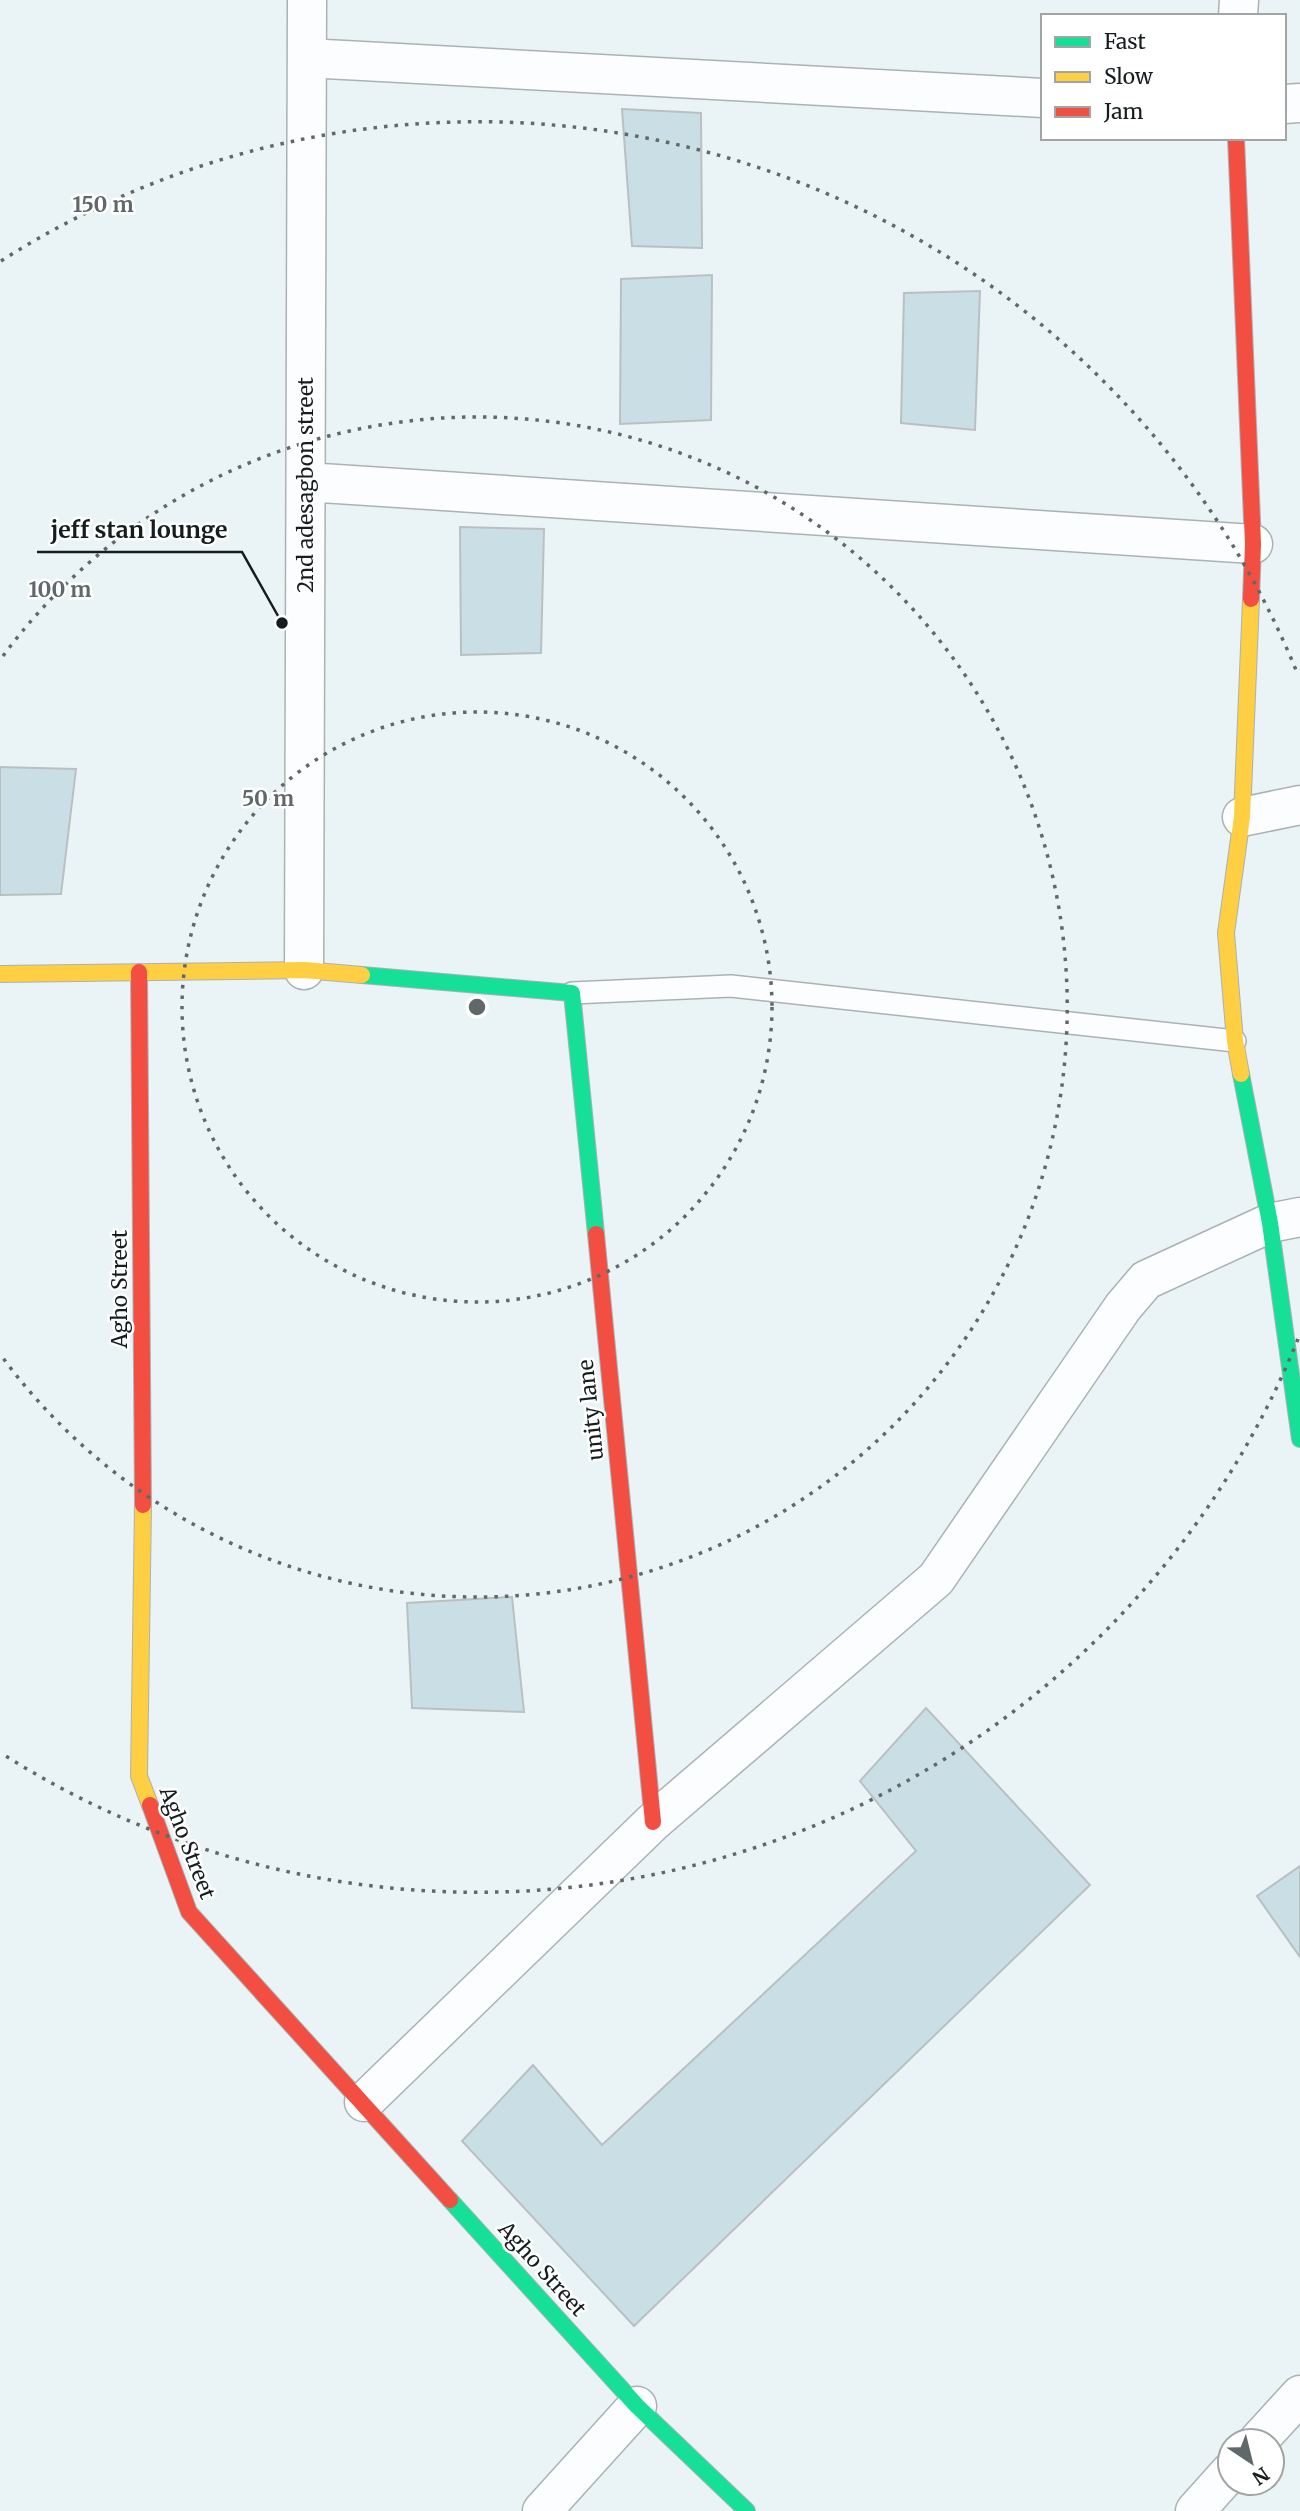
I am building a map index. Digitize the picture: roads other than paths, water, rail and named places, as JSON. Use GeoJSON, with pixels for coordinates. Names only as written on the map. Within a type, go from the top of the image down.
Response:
{"type":"FeatureCollection","features":[{"type":"Feature","properties":{"kind":"street","name":"2nd adesagbon street"},"geometry":{"type":"LineString","coordinates":[[304,970],[307,0]]}},
{"type":"Feature","properties":{"kind":"street"},"geometry":{"type":"LineString","coordinates":[[307,58],[1041,99]]}},
{"type":"Feature","properties":{"kind":"street"},"geometry":{"type":"LineString","coordinates":[[1236,140],[1253,544],[1242,817],[1226,933],[1235,1041],[1285,1220],[1300,1439]]}},
{"type":"Feature","properties":{"kind":"street"},"geometry":{"type":"LineString","coordinates":[[306,482],[1253,544]]}},
{"type":"Feature","properties":{"kind":"street"},"geometry":{"type":"LineString","coordinates":[[1242,817],[1300,805]]}},
{"type":"Feature","properties":{"kind":"street"},"geometry":{"type":"LineString","coordinates":[[0,974],[304,970],[572,993]]}},
{"type":"Feature","properties":{"kind":"street","name":"Agho Street"},"geometry":{"type":"LineString","coordinates":[[139,972],[143,1501],[139,1776],[189,1912],[637,2406],[747,2511]]}},
{"type":"Feature","properties":{"kind":"street","name":"unity lane"},"geometry":{"type":"LineString","coordinates":[[572,993],[653,1822]]}},
{"type":"Feature","properties":{"kind":"street"},"geometry":{"type":"LineString","coordinates":[[364,2102],[653,1822],[936,1579],[1123,1307],[1146,1280],[1285,1220]]}},
{"type":"Feature","properties":{"kind":"street"},"geometry":{"type":"LineString","coordinates":[[1271,2427],[1300,2395]]}},
{"type":"Feature","properties":{"kind":"street"},"geometry":{"type":"LineString","coordinates":[[542,2511],[637,2406]]}},
{"type":"Feature","properties":{"kind":"street"},"geometry":{"type":"LineString","coordinates":[[1195,2511],[1216,2488]]}},
{"type":"Feature","properties":{"kind":"lane"},"geometry":{"type":"LineString","coordinates":[[572,993],[731,986],[1235,1041]]}},
{"type":"Feature","properties":{"kind":"place","name":"jeff stan lounge"},"geometry":{"type":"Point","coordinates":[282,623]}}]}
